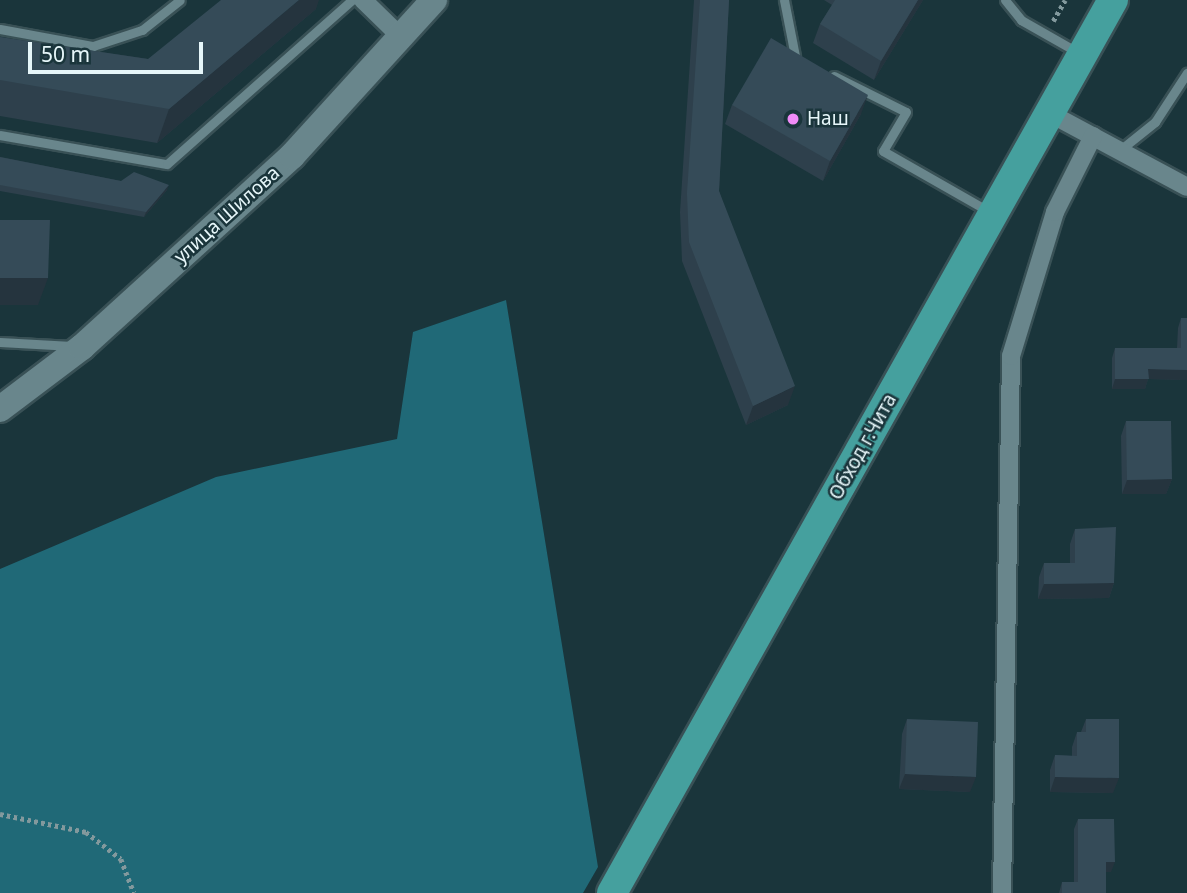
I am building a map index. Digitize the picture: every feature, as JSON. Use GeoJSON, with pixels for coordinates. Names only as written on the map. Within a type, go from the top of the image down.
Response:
{"type":"FeatureCollection","features":[{"type":"Feature","properties":{"kind":"highway","name":"Обход г.Чита"},"geometry":{"type":"LineString","coordinates":[[612,893],[1084,56],[1113,0]]}},
{"type":"Feature","properties":{"kind":"main road","name":"улица Шилова"},"geometry":{"type":"LineString","coordinates":[[0,409],[82,347],[292,156],[434,0]]}},
{"type":"Feature","properties":{"kind":"street"},"geometry":{"type":"LineString","coordinates":[[363,0],[401,37]]}},
{"type":"Feature","properties":{"kind":"street"},"geometry":{"type":"LineString","coordinates":[[1051,114],[1187,187]]}},
{"type":"Feature","properties":{"kind":"street"},"geometry":{"type":"LineString","coordinates":[[1002,893],[1011,356],[1055,212],[1093,136]]}},
{"type":"Feature","properties":{"kind":"lane"},"geometry":{"type":"LineString","coordinates":[[0,29],[93,46],[142,30],[180,0]]}},
{"type":"Feature","properties":{"kind":"lane"},"geometry":{"type":"LineString","coordinates":[[0,135],[167,164],[352,0]]}},
{"type":"Feature","properties":{"kind":"lane"},"geometry":{"type":"LineString","coordinates":[[784,0],[795,56]]}},
{"type":"Feature","properties":{"kind":"lane"},"geometry":{"type":"LineString","coordinates":[[1005,0],[1021,20],[1084,56]]}},
{"type":"Feature","properties":{"kind":"lane"},"geometry":{"type":"LineString","coordinates":[[1120,150],[1155,122],[1187,73]]}},
{"type":"Feature","properties":{"kind":"lane"},"geometry":{"type":"LineString","coordinates":[[834,76],[906,112],[883,151],[994,214]]}},
{"type":"Feature","properties":{"kind":"lane"},"geometry":{"type":"LineString","coordinates":[[0,342],[82,347]]}},
{"type":"Feature","properties":{"kind":"path"},"geometry":{"type":"LineString","coordinates":[[1045,34],[1065,0]]}},
{"type":"Feature","properties":{"kind":"path"},"geometry":{"type":"LineString","coordinates":[[0,814],[86,832],[121,859],[134,893]]}},
{"type":"Feature","properties":{"kind":"shaded area"},"geometry":{"type":"Polygon","coordinates":[[[506,300],[598,867],[583,893],[0,893],[0,569],[216,477],[397,439],[413,332],[506,300]]]}},
{"type":"Feature","properties":{"kind":"building"},"geometry":{"type":"Polygon","coordinates":[[[221,0],[299,0],[169,109],[0,80],[0,37],[148,59],[221,0]]]}},
{"type":"Feature","properties":{"kind":"building"},"geometry":{"type":"Polygon","coordinates":[[[700,0],[729,0],[719,191],[795,386],[753,406],[689,242],[687,193],[700,0]]]}},
{"type":"Feature","properties":{"kind":"building"},"geometry":{"type":"Polygon","coordinates":[[[835,0],[918,0],[881,61],[820,24],[835,0]]]}},
{"type":"Feature","properties":{"kind":"building","name":"Наш"},"geometry":{"type":"Polygon","coordinates":[[[771,38],[868,95],[830,161],[732,105],[771,38]]]}},
{"type":"Feature","properties":{"kind":"building"},"geometry":{"type":"Polygon","coordinates":[[[0,157],[121,181],[134,172],[169,185],[146,212],[0,185],[0,157]]]}},
{"type":"Feature","properties":{"kind":"building"},"geometry":{"type":"Polygon","coordinates":[[[0,220],[50,220],[48,278],[0,278],[0,220]]]}},
{"type":"Feature","properties":{"kind":"building"},"geometry":{"type":"Polygon","coordinates":[[[1181,318],[1187,318],[1187,370],[1148,369],[1149,379],[1115,379],[1115,348],[1181,348],[1181,318]]]}},
{"type":"Feature","properties":{"kind":"building"},"geometry":{"type":"Polygon","coordinates":[[[1126,421],[1171,421],[1172,479],[1127,480],[1126,421]]]}},
{"type":"Feature","properties":{"kind":"building"},"geometry":{"type":"Polygon","coordinates":[[[1116,527],[1114,583],[1044,584],[1044,563],[1075,563],[1075,529],[1116,527]]]}},
{"type":"Feature","properties":{"kind":"building"},"geometry":{"type":"Polygon","coordinates":[[[907,719],[978,722],[976,777],[905,774],[907,719]]]}},
{"type":"Feature","properties":{"kind":"building"},"geometry":{"type":"Polygon","coordinates":[[[1086,719],[1119,719],[1119,778],[1055,777],[1055,755],[1077,756],[1077,732],[1086,732],[1086,719]]]}},
{"type":"Feature","properties":{"kind":"building"},"geometry":{"type":"Polygon","coordinates":[[[1078,819],[1114,819],[1115,862],[1106,862],[1106,893],[1062,893],[1062,882],[1078,882],[1078,819]]]}},
{"type":"Feature","properties":{"kind":"place","name":"Наш"},"geometry":{"type":"Point","coordinates":[793,119]}}]}
